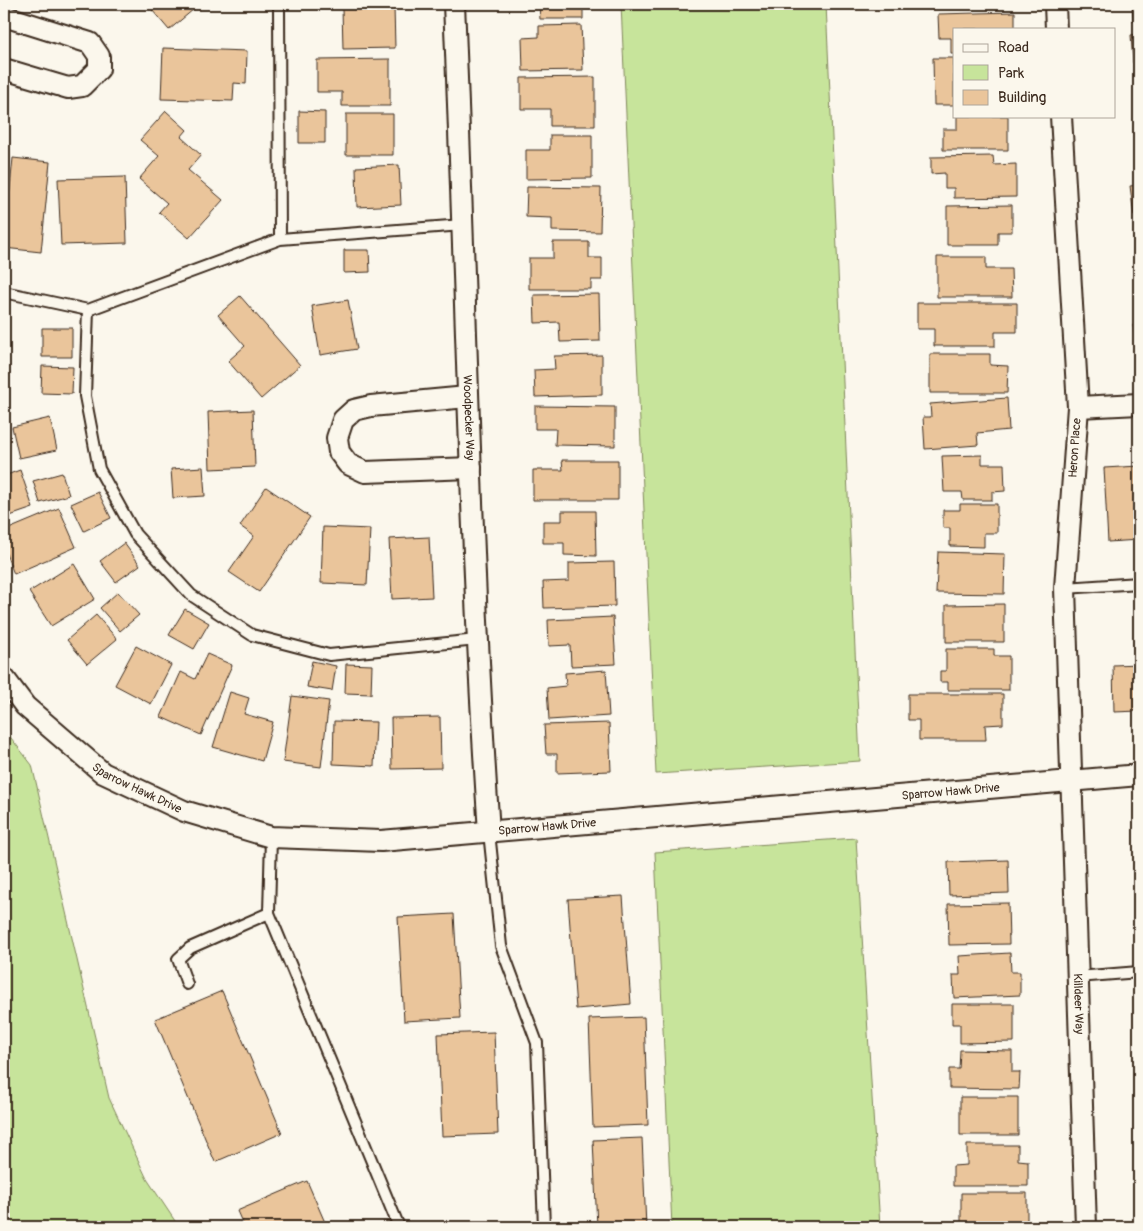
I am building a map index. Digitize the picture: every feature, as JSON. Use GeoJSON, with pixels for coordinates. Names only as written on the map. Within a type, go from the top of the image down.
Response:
{"type":"FeatureCollection","features":[{"type":"Feature","properties":{"kind":"street","name":"Woodpecker Way"},"geometry":{"type":"LineString","coordinates":[[454,4],[477,640],[489,832]]}},
{"type":"Feature","properties":{"kind":"street"},"geometry":{"type":"LineString","coordinates":[[1055,4],[1056,28]]}},
{"type":"Feature","properties":{"kind":"street"},"geometry":{"type":"LineString","coordinates":[[4,16],[90,43],[98,56],[99,69],[82,86],[68,88],[4,69]]}},
{"type":"Feature","properties":{"kind":"street","name":"Heron Place"},"geometry":{"type":"LineString","coordinates":[[1061,118],[1078,407],[1065,588],[1072,779]]}},
{"type":"Feature","properties":{"kind":"street"},"geometry":{"type":"LineString","coordinates":[[467,397],[371,406],[354,410],[343,420],[337,438],[339,452],[348,464],[365,472],[470,468]]}},
{"type":"Feature","properties":{"kind":"street"},"geometry":{"type":"LineString","coordinates":[[1078,407],[1139,404]]}},
{"type":"Feature","properties":{"kind":"street","name":"Sparrow Hawk Drive"},"geometry":{"type":"LineString","coordinates":[[4,678],[25,706],[103,773],[184,811],[272,837],[382,841],[1072,779],[1139,775]]}},
{"type":"Feature","properties":{"kind":"street","name":"Killdeer Way"},"geometry":{"type":"LineString","coordinates":[[1072,779],[1076,977],[1086,1227]]}},
{"type":"Feature","properties":{"kind":"lane"},"geometry":{"type":"LineString","coordinates":[[279,4],[280,239]]}},
{"type":"Feature","properties":{"kind":"lane"},"geometry":{"type":"LineString","coordinates":[[4,292],[88,310],[280,239],[463,225]]}},
{"type":"Feature","properties":{"kind":"lane"},"geometry":{"type":"LineString","coordinates":[[88,310],[85,396],[99,469],[135,534],[191,595],[252,635],[328,655],[477,640]]}},
{"type":"Feature","properties":{"kind":"lane"},"geometry":{"type":"LineString","coordinates":[[1065,588],[1139,583]]}},
{"type":"Feature","properties":{"kind":"lane"},"geometry":{"type":"LineString","coordinates":[[489,832],[501,946],[537,1043],[544,1227]]}},
{"type":"Feature","properties":{"kind":"lane"},"geometry":{"type":"LineString","coordinates":[[272,837],[269,913],[399,1227]]}},
{"type":"Feature","properties":{"kind":"lane"},"geometry":{"type":"LineString","coordinates":[[187,984],[178,959],[190,948],[269,913]]}},
{"type":"Feature","properties":{"kind":"lane"},"geometry":{"type":"LineString","coordinates":[[1076,977],[1139,972]]}},
{"type":"Feature","properties":{"kind":"green space"},"geometry":{"type":"Polygon","coordinates":[[[621,4],[826,4],[860,761],[656,774],[621,4]]]}},
{"type":"Feature","properties":{"kind":"green space"},"geometry":{"type":"Polygon","coordinates":[[[4,729],[32,765],[109,1098],[147,1179],[179,1227],[4,1227],[4,729]]]}},
{"type":"Feature","properties":{"kind":"green space"},"geometry":{"type":"Polygon","coordinates":[[[856,838],[880,1227],[672,1227],[655,852],[856,838]]]}},
{"type":"Feature","properties":{"kind":"building"},"geometry":{"type":"Polygon","coordinates":[[[147,4],[200,4],[169,30],[147,4]]]}},
{"type":"Feature","properties":{"kind":"building"},"geometry":{"type":"Polygon","coordinates":[[[539,4],[583,4],[583,19],[540,19],[539,4]]]}},
{"type":"Feature","properties":{"kind":"building"},"geometry":{"type":"Polygon","coordinates":[[[939,4],[988,4],[988,7],[939,7],[939,4]]]}},
{"type":"Feature","properties":{"kind":"building"},"geometry":{"type":"Polygon","coordinates":[[[1132,4],[1139,4],[1139,20],[1133,21],[1132,4]]]}},
{"type":"Feature","properties":{"kind":"building"},"geometry":{"type":"Polygon","coordinates":[[[394,7],[395,48],[343,49],[342,8],[394,7]]]}},
{"type":"Feature","properties":{"kind":"building"},"geometry":{"type":"Polygon","coordinates":[[[1015,12],[1015,28],[953,28],[953,54],[951,54],[951,38],[939,38],[938,14],[1015,12]]]}},
{"type":"Feature","properties":{"kind":"building"},"geometry":{"type":"Polygon","coordinates":[[[581,25],[583,70],[523,71],[522,38],[539,37],[539,26],[581,25]]]}},
{"type":"Feature","properties":{"kind":"building"},"geometry":{"type":"Polygon","coordinates":[[[1139,34],[1139,63],[1133,63],[1131,35],[1139,34]]]}},
{"type":"Feature","properties":{"kind":"building"},"geometry":{"type":"Polygon","coordinates":[[[163,48],[247,51],[246,84],[234,83],[233,101],[161,99],[163,48]]]}},
{"type":"Feature","properties":{"kind":"building"},"geometry":{"type":"Polygon","coordinates":[[[933,58],[953,58],[953,105],[934,105],[933,58]]]}},
{"type":"Feature","properties":{"kind":"building"},"geometry":{"type":"Polygon","coordinates":[[[390,59],[390,106],[342,106],[342,92],[317,92],[317,60],[390,59]]]}},
{"type":"Feature","properties":{"kind":"building"},"geometry":{"type":"Polygon","coordinates":[[[595,77],[595,126],[550,126],[550,109],[521,109],[521,78],[595,77]]]}},
{"type":"Feature","properties":{"kind":"building"},"geometry":{"type":"Polygon","coordinates":[[[166,111],[187,130],[181,137],[201,155],[188,170],[223,200],[189,238],[159,212],[167,203],[139,179],[159,156],[140,140],[166,111]]]}},
{"type":"Feature","properties":{"kind":"building"},"geometry":{"type":"Polygon","coordinates":[[[299,111],[325,112],[325,143],[299,143],[299,111]]]}},
{"type":"Feature","properties":{"kind":"building"},"geometry":{"type":"Polygon","coordinates":[[[346,114],[393,114],[393,155],[346,155],[346,114]]]}},
{"type":"Feature","properties":{"kind":"building"},"geometry":{"type":"Polygon","coordinates":[[[957,118],[1008,118],[1008,150],[943,150],[943,129],[957,129],[957,118]]]}},
{"type":"Feature","properties":{"kind":"building"},"geometry":{"type":"Polygon","coordinates":[[[550,135],[592,135],[592,178],[526,179],[526,150],[550,150],[550,135]]]}},
{"type":"Feature","properties":{"kind":"building"},"geometry":{"type":"Polygon","coordinates":[[[993,156],[994,165],[1016,164],[1016,197],[954,198],[954,188],[945,188],[945,173],[931,174],[931,157],[993,156]]]}},
{"type":"Feature","properties":{"kind":"building"},"geometry":{"type":"Polygon","coordinates":[[[13,158],[50,162],[41,252],[4,248],[13,158]]]}},
{"type":"Feature","properties":{"kind":"building"},"geometry":{"type":"Polygon","coordinates":[[[399,165],[401,205],[357,207],[356,167],[399,165]]]}},
{"type":"Feature","properties":{"kind":"building"},"geometry":{"type":"Polygon","coordinates":[[[125,177],[127,243],[61,245],[58,179],[125,177]]]}},
{"type":"Feature","properties":{"kind":"building"},"geometry":{"type":"Polygon","coordinates":[[[1139,185],[1139,216],[1134,216],[1130,186],[1139,185]]]}},
{"type":"Feature","properties":{"kind":"building"},"geometry":{"type":"Polygon","coordinates":[[[527,187],[601,188],[600,232],[552,231],[552,218],[526,217],[527,187]]]}},
{"type":"Feature","properties":{"kind":"building"},"geometry":{"type":"Polygon","coordinates":[[[1012,205],[1012,232],[998,232],[998,245],[947,245],[947,206],[1012,205]]]}},
{"type":"Feature","properties":{"kind":"building"},"geometry":{"type":"Polygon","coordinates":[[[1139,224],[1139,252],[1138,252],[1135,225],[1139,224]]]}},
{"type":"Feature","properties":{"kind":"building"},"geometry":{"type":"Polygon","coordinates":[[[553,242],[589,242],[589,258],[602,258],[602,280],[591,280],[591,289],[529,289],[529,258],[553,258],[553,242]]]}},
{"type":"Feature","properties":{"kind":"building"},"geometry":{"type":"Polygon","coordinates":[[[344,250],[369,250],[370,272],[344,273],[344,250]]]}},
{"type":"Feature","properties":{"kind":"building"},"geometry":{"type":"Polygon","coordinates":[[[937,257],[986,257],[986,269],[1011,269],[1012,297],[937,297],[937,257]]]}},
{"type":"Feature","properties":{"kind":"building"},"geometry":{"type":"Polygon","coordinates":[[[1139,277],[1139,315],[1134,278],[1139,277]]]}},
{"type":"Feature","properties":{"kind":"building"},"geometry":{"type":"Polygon","coordinates":[[[599,294],[600,341],[560,342],[559,322],[535,323],[534,295],[599,294]]]}},
{"type":"Feature","properties":{"kind":"building"},"geometry":{"type":"Polygon","coordinates":[[[240,296],[300,365],[261,399],[228,361],[245,346],[218,315],[240,296]]]}},
{"type":"Feature","properties":{"kind":"building"},"geometry":{"type":"Polygon","coordinates":[[[348,300],[357,349],[320,355],[312,306],[348,300]]]}},
{"type":"Feature","properties":{"kind":"building"},"geometry":{"type":"Polygon","coordinates":[[[917,303],[1017,303],[1017,332],[995,332],[995,346],[934,346],[934,329],[917,329],[917,303]]]}},
{"type":"Feature","properties":{"kind":"building"},"geometry":{"type":"Polygon","coordinates":[[[1139,324],[1139,352],[1137,352],[1133,325],[1139,324]]]}},
{"type":"Feature","properties":{"kind":"building"},"geometry":{"type":"Polygon","coordinates":[[[42,328],[72,328],[72,357],[42,357],[42,328]]]}},
{"type":"Feature","properties":{"kind":"building"},"geometry":{"type":"Polygon","coordinates":[[[930,354],[990,354],[990,365],[1008,366],[1007,393],[930,393],[930,354]]]}},
{"type":"Feature","properties":{"kind":"building"},"geometry":{"type":"Polygon","coordinates":[[[602,355],[602,395],[535,397],[534,370],[555,369],[554,356],[602,355]]]}},
{"type":"Feature","properties":{"kind":"building"},"geometry":{"type":"Polygon","coordinates":[[[42,366],[73,367],[72,394],[41,393],[42,366]]]}},
{"type":"Feature","properties":{"kind":"building"},"geometry":{"type":"Polygon","coordinates":[[[1007,398],[1009,430],[977,433],[978,445],[925,449],[923,417],[931,417],[930,404],[1007,398]]]}},
{"type":"Feature","properties":{"kind":"building"},"geometry":{"type":"Polygon","coordinates":[[[535,406],[615,407],[615,446],[555,445],[556,429],[535,429],[535,406]]]}},
{"type":"Feature","properties":{"kind":"building"},"geometry":{"type":"Polygon","coordinates":[[[253,410],[255,467],[210,469],[208,412],[253,410]]]}},
{"type":"Feature","properties":{"kind":"building"},"geometry":{"type":"Polygon","coordinates":[[[50,418],[57,450],[19,458],[12,427],[50,418]]]}},
{"type":"Feature","properties":{"kind":"building"},"geometry":{"type":"Polygon","coordinates":[[[982,455],[982,464],[1004,464],[1005,491],[992,492],[992,500],[963,500],[962,492],[944,492],[942,456],[982,455]]]}},
{"type":"Feature","properties":{"kind":"building"},"geometry":{"type":"Polygon","coordinates":[[[562,460],[618,460],[618,500],[533,500],[533,470],[563,470],[562,460]]]}},
{"type":"Feature","properties":{"kind":"building"},"geometry":{"type":"Polygon","coordinates":[[[1139,466],[1139,540],[1108,542],[1104,468],[1139,466]]]}},
{"type":"Feature","properties":{"kind":"building"},"geometry":{"type":"Polygon","coordinates":[[[203,467],[205,496],[173,498],[171,469],[203,467]]]}},
{"type":"Feature","properties":{"kind":"building"},"geometry":{"type":"Polygon","coordinates":[[[20,470],[33,508],[4,518],[4,476],[20,470]]]}},
{"type":"Feature","properties":{"kind":"building"},"geometry":{"type":"Polygon","coordinates":[[[62,473],[69,495],[40,503],[33,481],[62,473]]]}},
{"type":"Feature","properties":{"kind":"building"},"geometry":{"type":"Polygon","coordinates":[[[266,487],[310,517],[259,592],[229,572],[254,536],[240,526],[266,487]]]}},
{"type":"Feature","properties":{"kind":"building"},"geometry":{"type":"Polygon","coordinates":[[[98,492],[111,518],[84,531],[71,504],[98,492]]]}},
{"type":"Feature","properties":{"kind":"building"},"geometry":{"type":"Polygon","coordinates":[[[960,504],[997,504],[997,533],[984,533],[984,547],[950,546],[950,528],[943,528],[943,510],[960,510],[960,504]]]}},
{"type":"Feature","properties":{"kind":"building"},"geometry":{"type":"Polygon","coordinates":[[[59,508],[76,547],[14,574],[4,549],[4,531],[59,508]]]}},
{"type":"Feature","properties":{"kind":"building"},"geometry":{"type":"Polygon","coordinates":[[[562,511],[595,511],[596,556],[564,555],[564,543],[543,543],[543,521],[562,521],[562,511]]]}},
{"type":"Feature","properties":{"kind":"building"},"geometry":{"type":"Polygon","coordinates":[[[323,527],[370,529],[367,585],[321,583],[323,527]]]}},
{"type":"Feature","properties":{"kind":"building"},"geometry":{"type":"Polygon","coordinates":[[[429,537],[432,597],[392,599],[389,539],[429,537]]]}},
{"type":"Feature","properties":{"kind":"building"},"geometry":{"type":"Polygon","coordinates":[[[124,543],[140,565],[116,582],[100,561],[124,543]]]}},
{"type":"Feature","properties":{"kind":"building"},"geometry":{"type":"Polygon","coordinates":[[[938,552],[1005,554],[1004,594],[936,593],[938,552]]]}},
{"type":"Feature","properties":{"kind":"building"},"geometry":{"type":"Polygon","coordinates":[[[614,562],[615,606],[544,608],[543,582],[569,581],[569,563],[614,562]]]}},
{"type":"Feature","properties":{"kind":"building"},"geometry":{"type":"Polygon","coordinates":[[[74,564],[95,599],[51,626],[29,592],[74,564]]]}},
{"type":"Feature","properties":{"kind":"building"},"geometry":{"type":"Polygon","coordinates":[[[118,592],[139,615],[120,631],[100,608],[118,592]]]}},
{"type":"Feature","properties":{"kind":"building"},"geometry":{"type":"Polygon","coordinates":[[[1004,604],[1004,642],[946,642],[946,605],[1004,604]]]}},
{"type":"Feature","properties":{"kind":"building"},"geometry":{"type":"Polygon","coordinates":[[[185,609],[209,623],[194,649],[169,635],[185,609]]]}},
{"type":"Feature","properties":{"kind":"building"},"geometry":{"type":"Polygon","coordinates":[[[96,615],[117,639],[87,664],[67,640],[96,615]]]}},
{"type":"Feature","properties":{"kind":"building"},"geometry":{"type":"Polygon","coordinates":[[[613,617],[616,664],[571,666],[570,645],[549,646],[548,620],[613,617]]]}},
{"type":"Feature","properties":{"kind":"building"},"geometry":{"type":"Polygon","coordinates":[[[136,646],[171,665],[151,704],[115,685],[136,646]]]}},
{"type":"Feature","properties":{"kind":"building"},"geometry":{"type":"Polygon","coordinates":[[[946,649],[994,649],[994,656],[1009,656],[1009,690],[948,690],[948,682],[940,682],[940,671],[946,671],[946,649]]]}},
{"type":"Feature","properties":{"kind":"building"},"geometry":{"type":"Polygon","coordinates":[[[207,654],[232,665],[201,735],[161,717],[181,672],[195,679],[207,654]]]}},
{"type":"Feature","properties":{"kind":"building"},"geometry":{"type":"Polygon","coordinates":[[[312,661],[336,666],[332,691],[307,687],[312,661]]]}},
{"type":"Feature","properties":{"kind":"building"},"geometry":{"type":"Polygon","coordinates":[[[346,664],[372,665],[371,694],[345,693],[346,664]]]}},
{"type":"Feature","properties":{"kind":"building"},"geometry":{"type":"Polygon","coordinates":[[[1139,664],[1139,711],[1114,712],[1113,665],[1139,664]]]}},
{"type":"Feature","properties":{"kind":"building"},"geometry":{"type":"Polygon","coordinates":[[[606,670],[609,716],[549,720],[547,688],[566,686],[565,673],[606,670]]]}},
{"type":"Feature","properties":{"kind":"building"},"geometry":{"type":"Polygon","coordinates":[[[230,692],[249,698],[244,714],[273,722],[262,761],[213,747],[230,692]]]}},
{"type":"Feature","properties":{"kind":"building"},"geometry":{"type":"Polygon","coordinates":[[[908,694],[1003,694],[1003,724],[985,725],[986,740],[919,740],[919,720],[908,720],[908,694]]]}},
{"type":"Feature","properties":{"kind":"building"},"geometry":{"type":"Polygon","coordinates":[[[292,696],[329,701],[321,767],[283,762],[292,696]]]}},
{"type":"Feature","properties":{"kind":"building"},"geometry":{"type":"Polygon","coordinates":[[[440,717],[441,768],[392,769],[391,718],[440,717]]]}},
{"type":"Feature","properties":{"kind":"building"},"geometry":{"type":"Polygon","coordinates":[[[334,721],[376,722],[374,766],[333,764],[334,721]]]}},
{"type":"Feature","properties":{"kind":"building"},"geometry":{"type":"Polygon","coordinates":[[[609,723],[611,771],[557,773],[557,754],[546,754],[544,725],[609,723]]]}},
{"type":"Feature","properties":{"kind":"building"},"geometry":{"type":"Polygon","coordinates":[[[1008,860],[1009,893],[949,895],[948,862],[1008,860]]]}},
{"type":"Feature","properties":{"kind":"building"},"geometry":{"type":"Polygon","coordinates":[[[623,896],[631,1004],[576,1009],[568,899],[623,896]]]}},
{"type":"Feature","properties":{"kind":"building"},"geometry":{"type":"Polygon","coordinates":[[[1008,903],[1009,944],[949,945],[948,904],[1008,903]]]}},
{"type":"Feature","properties":{"kind":"building"},"geometry":{"type":"Polygon","coordinates":[[[454,914],[460,1018],[404,1021],[398,917],[454,914]]]}},
{"type":"Feature","properties":{"kind":"building"},"geometry":{"type":"Polygon","coordinates":[[[1010,953],[1011,972],[1020,972],[1020,995],[954,998],[953,975],[960,975],[959,956],[1010,953]]]}},
{"type":"Feature","properties":{"kind":"building"},"geometry":{"type":"Polygon","coordinates":[[[222,991],[282,1133],[215,1162],[155,1019],[222,991]]]}},
{"type":"Feature","properties":{"kind":"building"},"geometry":{"type":"Polygon","coordinates":[[[952,1004],[1014,1004],[1014,1042],[960,1043],[960,1024],[952,1024],[952,1004]]]}},
{"type":"Feature","properties":{"kind":"building"},"geometry":{"type":"Polygon","coordinates":[[[644,1017],[648,1125],[593,1127],[589,1019],[644,1017]]]}},
{"type":"Feature","properties":{"kind":"building"},"geometry":{"type":"Polygon","coordinates":[[[494,1032],[498,1134],[442,1136],[438,1034],[494,1032]]]}},
{"type":"Feature","properties":{"kind":"building"},"geometry":{"type":"Polygon","coordinates":[[[960,1050],[1012,1051],[1012,1072],[1020,1072],[1019,1089],[949,1088],[949,1069],[959,1069],[960,1050]]]}},
{"type":"Feature","properties":{"kind":"building"},"geometry":{"type":"Polygon","coordinates":[[[960,1097],[1018,1097],[1018,1135],[960,1135],[960,1097]]]}},
{"type":"Feature","properties":{"kind":"building"},"geometry":{"type":"Polygon","coordinates":[[[642,1138],[646,1227],[597,1227],[593,1140],[642,1138]]]}},
{"type":"Feature","properties":{"kind":"building"},"geometry":{"type":"Polygon","coordinates":[[[967,1145],[1018,1145],[1018,1160],[1028,1161],[1028,1186],[953,1186],[953,1166],[967,1165],[967,1145]]]}},
{"type":"Feature","properties":{"kind":"building"},"geometry":{"type":"Polygon","coordinates":[[[307,1181],[327,1227],[244,1227],[237,1211],[307,1181]]]}},
{"type":"Feature","properties":{"kind":"building"},"geometry":{"type":"Polygon","coordinates":[[[961,1193],[1027,1193],[1027,1227],[961,1227],[961,1193]]]}}]}
